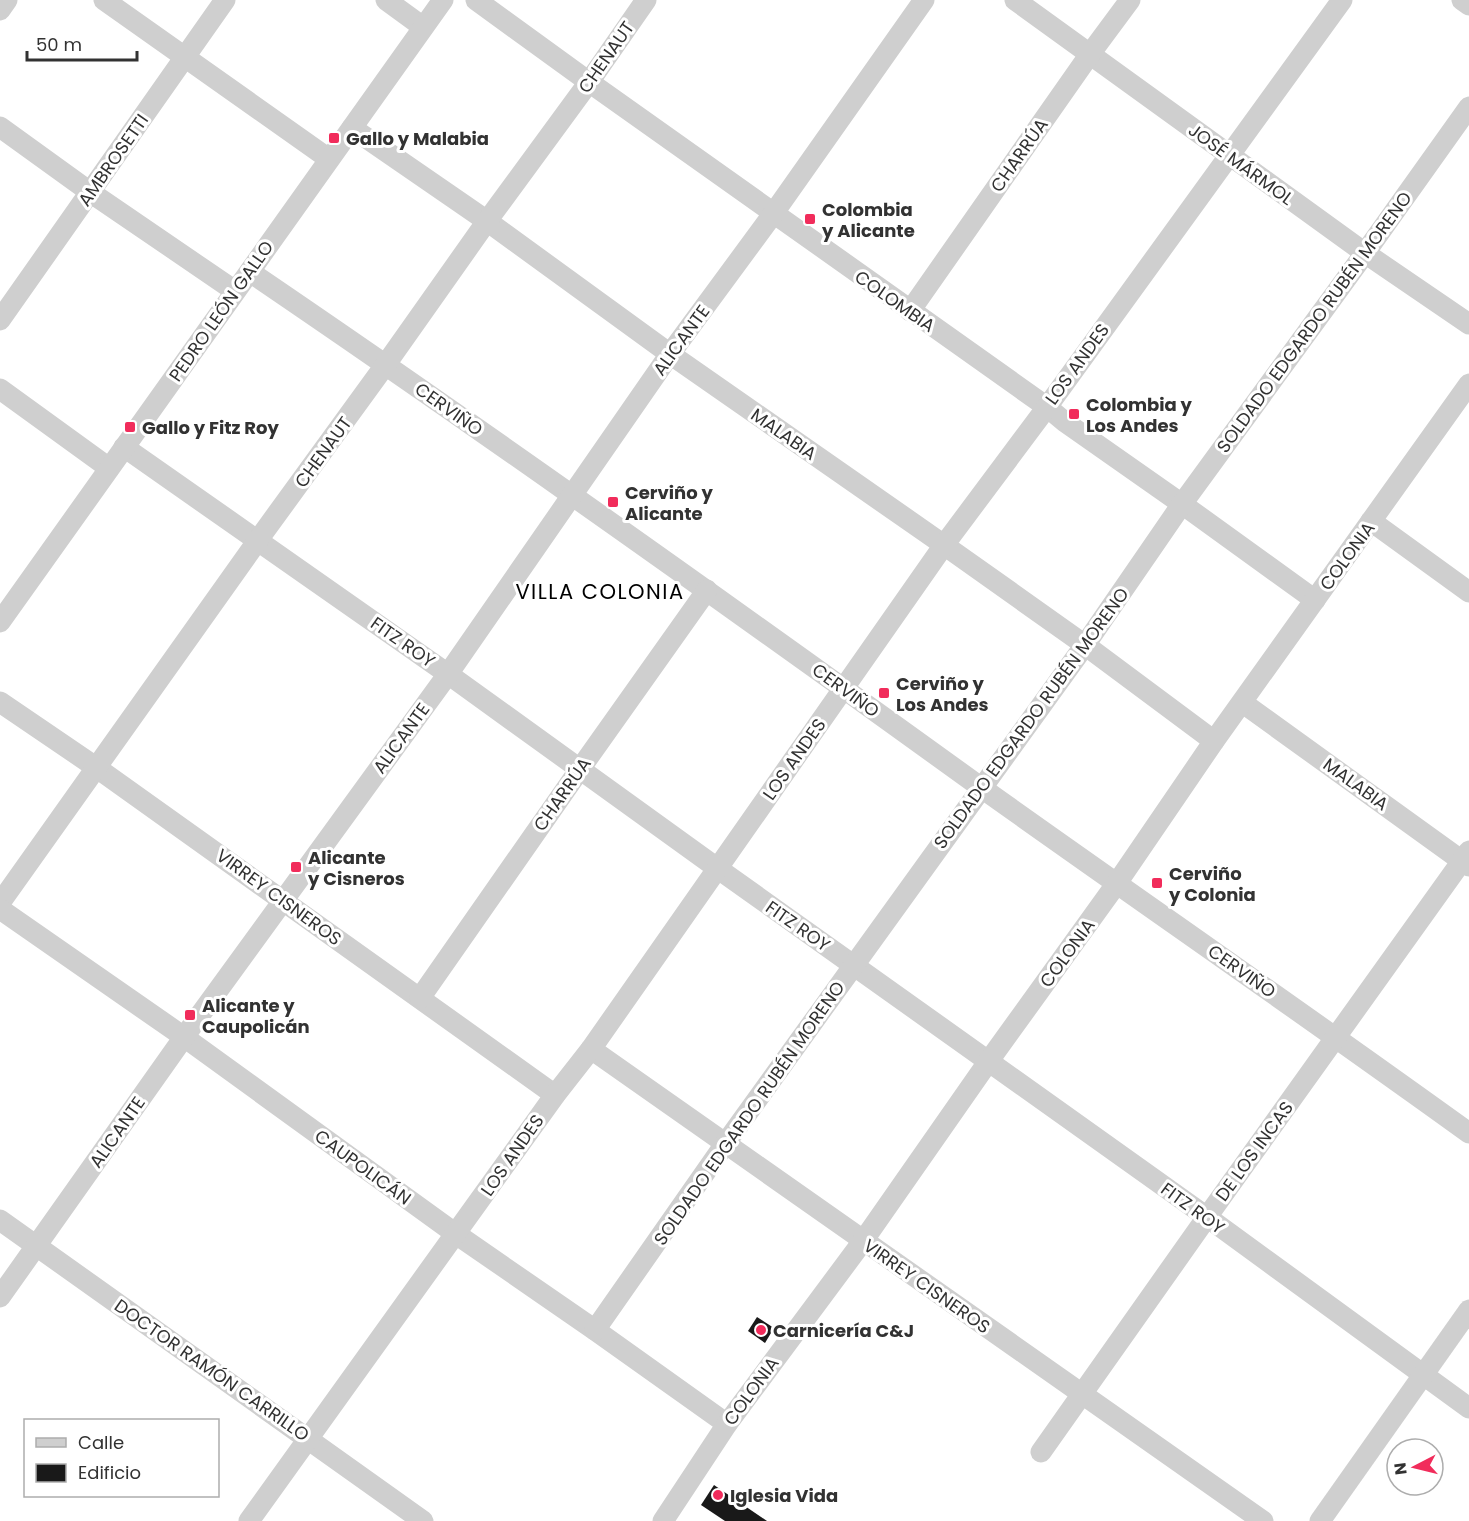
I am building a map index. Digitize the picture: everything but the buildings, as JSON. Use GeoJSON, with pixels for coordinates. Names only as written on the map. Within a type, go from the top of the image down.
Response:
{"type":"FeatureCollection","features":[{"type":"Feature","properties":{"kind":"street"},"geometry":{"type":"LineString","coordinates":[[0,10],[7,0]]}},
{"type":"Feature","properties":{"kind":"street"},"geometry":{"type":"LineString","coordinates":[[104,0],[329,159]]}},
{"type":"Feature","properties":{"kind":"street","name":"AMBROSETTI"},"geometry":{"type":"LineString","coordinates":[[0,320],[225,0]]}},
{"type":"Feature","properties":{"kind":"street"},"geometry":{"type":"LineString","coordinates":[[386,0],[423,27]]}},
{"type":"Feature","properties":{"kind":"street","name":"PEDRO LEÓN GALLO"},"geometry":{"type":"LineString","coordinates":[[0,622],[443,0]]}},
{"type":"Feature","properties":{"kind":"street","name":"COLOMBIA"},"geometry":{"type":"LineString","coordinates":[[476,0],[1315,600]]}},
{"type":"Feature","properties":{"kind":"street","name":"CHENAUT"},"geometry":{"type":"LineString","coordinates":[[0,903],[646,0]]}},
{"type":"Feature","properties":{"kind":"street","name":"ALICANTE"},"geometry":{"type":"LineString","coordinates":[[0,1297],[184,1037],[448,674],[670,354],[774,214],[924,0]]}},
{"type":"Feature","properties":{"kind":"street","name":"JOSÉ MÁRMOL"},"geometry":{"type":"LineString","coordinates":[[1015,0],[1365,253],[1469,324]]}},
{"type":"Feature","properties":{"kind":"street","name":"CHARRÚA"},"geometry":{"type":"LineString","coordinates":[[910,311],[1130,0]]}},
{"type":"Feature","properties":{"kind":"street","name":"LOS ANDES"},"geometry":{"type":"LineString","coordinates":[[249,1521],[555,1095],[591,1049],[944,545],[1342,0]]}},
{"type":"Feature","properties":{"kind":"street"},"geometry":{"type":"LineString","coordinates":[[1462,0],[1469,5]]}},
{"type":"Feature","properties":{"kind":"street","name":"SOLDADO EDGARDO RUBÉN MORENO"},"geometry":{"type":"LineString","coordinates":[[595,1330],[725,1144],[1085,645],[1182,504],[1469,107]]}},
{"type":"Feature","properties":{"kind":"street"},"geometry":{"type":"LineString","coordinates":[[0,127],[235,291]]}},
{"type":"Feature","properties":{"kind":"street","name":"MALABIA"},"geometry":{"type":"LineString","coordinates":[[352,129],[486,221],[670,354],[1085,645],[1214,741]]}},
{"type":"Feature","properties":{"kind":"street","name":"CERVIÑO"},"geometry":{"type":"LineString","coordinates":[[250,272],[386,364],[707,590],[1469,1133]]}},
{"type":"Feature","properties":{"kind":"street","name":"COLONIA"},"geometry":{"type":"LineString","coordinates":[[663,1521],[726,1424],[863,1241],[1117,883],[1214,741],[1469,384]]}},
{"type":"Feature","properties":{"kind":"street"},"geometry":{"type":"LineString","coordinates":[[0,389],[109,468]]}},
{"type":"Feature","properties":{"kind":"street","name":"FITZ ROY"},"geometry":{"type":"LineString","coordinates":[[124,447],[448,674],[1207,1217],[1469,1408]]}},
{"type":"Feature","properties":{"kind":"street"},"geometry":{"type":"LineString","coordinates":[[1371,521],[1469,592]]}},
{"type":"Feature","properties":{"kind":"street","name":"CHARRÚA"},"geometry":{"type":"LineString","coordinates":[[420,998],[707,590]]}},
{"type":"Feature","properties":{"kind":"street","name":"VIRREY CISNEROS"},"geometry":{"type":"LineString","coordinates":[[0,702],[97,768],[555,1095]]}},
{"type":"Feature","properties":{"kind":"street","name":"MALABIA"},"geometry":{"type":"LineString","coordinates":[[1243,703],[1467,859]]}},
{"type":"Feature","properties":{"kind":"street","name":"DE LOS INCAS"},"geometry":{"type":"LineString","coordinates":[[1041,1452],[1207,1217],[1467,859]]}},
{"type":"Feature","properties":{"kind":"street","name":"CAUPOLICÁN"},"geometry":{"type":"LineString","coordinates":[[0,909],[184,1037],[456,1234],[726,1424]]}},
{"type":"Feature","properties":{"kind":"street","name":"VIRREY CISNEROS"},"geometry":{"type":"LineString","coordinates":[[591,1049],[1263,1521]]}},
{"type":"Feature","properties":{"kind":"street","name":"DOCTOR RAMÓN CARRILLO"},"geometry":{"type":"LineString","coordinates":[[0,1221],[423,1521]]}},
{"type":"Feature","properties":{"kind":"street"},"geometry":{"type":"LineString","coordinates":[[1320,1521],[1469,1310]]}},
{"type":"Feature","properties":{"kind":"place","name":"Gallo y Malabia"},"geometry":{"type":"Point","coordinates":[334,138]}},
{"type":"Feature","properties":{"kind":"place","name":"Colombia y Alicante"},"geometry":{"type":"Point","coordinates":[810,219]}},
{"type":"Feature","properties":{"kind":"place","name":"Colombia y Los Andes"},"geometry":{"type":"Point","coordinates":[1074,414]}},
{"type":"Feature","properties":{"kind":"place","name":"Gallo y Fitz Roy"},"geometry":{"type":"Point","coordinates":[130,427]}},
{"type":"Feature","properties":{"kind":"place","name":"Cerviño y Alicante"},"geometry":{"type":"Point","coordinates":[613,502]}},
{"type":"Feature","properties":{"kind":"place","name":"Cerviño y Los Andes"},"geometry":{"type":"Point","coordinates":[884,693]}},
{"type":"Feature","properties":{"kind":"place","name":"Alicante y Cisneros"},"geometry":{"type":"Point","coordinates":[296,867]}},
{"type":"Feature","properties":{"kind":"place","name":"Cerviño y Colonia"},"geometry":{"type":"Point","coordinates":[1157,883]}},
{"type":"Feature","properties":{"kind":"place","name":"Alicante y Caupolicán"},"geometry":{"type":"Point","coordinates":[190,1015]}},
{"type":"Feature","properties":{"kind":"place","name":"Carnicería C&J"},"geometry":{"type":"Point","coordinates":[761,1330]}},
{"type":"Feature","properties":{"kind":"place","name":"Iglesia Vida"},"geometry":{"type":"Point","coordinates":[718,1495]}},
{"type":"Feature","properties":{"kind":"district","name":"VILLA COLONIA"},"geometry":{"type":"Point","coordinates":[600,591]}}]}
